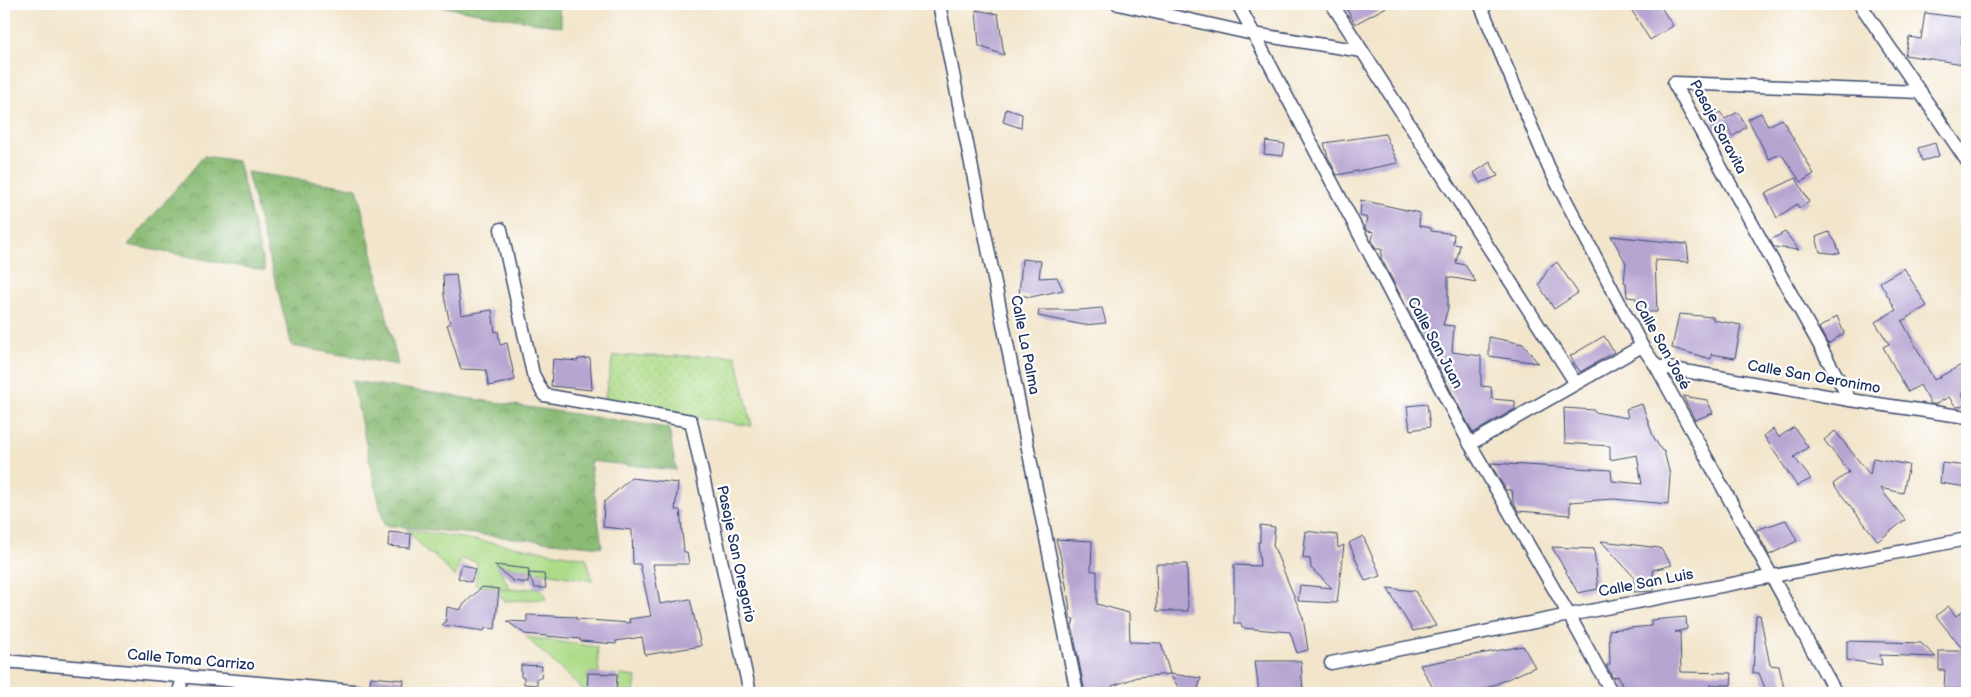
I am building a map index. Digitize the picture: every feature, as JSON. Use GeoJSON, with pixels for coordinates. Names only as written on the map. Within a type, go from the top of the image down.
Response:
{"type":"FeatureCollection","features":[{"type":"Feature","properties":{"kind":"street","name":"Calle La Palma"},"geometry":{"type":"LineString","coordinates":[[939,4],[1078,693]]}},
{"type":"Feature","properties":{"kind":"street"},"geometry":{"type":"LineString","coordinates":[[1118,4],[1254,34],[1362,51]]}},
{"type":"Feature","properties":{"kind":"street","name":"Calle San Juan"},"geometry":{"type":"LineString","coordinates":[[1238,4],[1470,444],[1612,693]]}},
{"type":"Feature","properties":{"kind":"street"},"geometry":{"type":"LineString","coordinates":[[1332,4],[1575,382]]}},
{"type":"Feature","properties":{"kind":"street","name":"Calle San José"},"geometry":{"type":"LineString","coordinates":[[1480,4],[1549,168],[1642,346],[1656,366],[1836,693]]}},
{"type":"Feature","properties":{"kind":"street"},"geometry":{"type":"LineString","coordinates":[[1860,4],[1967,161]]}},
{"type":"Feature","properties":{"kind":"street","name":"Pasaje Saravita"},"geometry":{"type":"LineString","coordinates":[[1850,400],[1674,83],[1921,92]]}},
{"type":"Feature","properties":{"kind":"street","name":"Pasaje San Oregorio"},"geometry":{"type":"LineString","coordinates":[[501,229],[533,374],[544,395],[691,421],[750,693]]}},
{"type":"Feature","properties":{"kind":"street"},"geometry":{"type":"LineString","coordinates":[[1470,444],[1575,382],[1642,346]]}},
{"type":"Feature","properties":{"kind":"street","name":"Calle San Oeronimo"},"geometry":{"type":"LineString","coordinates":[[1656,366],[1850,400],[1967,417]]}},
{"type":"Feature","properties":{"kind":"street","name":"Calle San Luis"},"geometry":{"type":"LineString","coordinates":[[1331,663],[1569,615],[1967,540]]}},
{"type":"Feature","properties":{"kind":"street","name":"Calle Toma Carrizo"},"geometry":{"type":"LineString","coordinates":[[4,661],[376,693]]}},
{"type":"Feature","properties":{"kind":"street"},"geometry":{"type":"LineString","coordinates":[[179,693],[183,676]]}},
{"type":"Feature","properties":{"kind":"green space"},"geometry":{"type":"Polygon","coordinates":[[[442,4],[558,4],[562,27],[443,7],[442,4]]]}},
{"type":"Feature","properties":{"kind":"green space"},"geometry":{"type":"Polygon","coordinates":[[[204,156],[238,161],[265,271],[128,245],[204,156]]]}},
{"type":"Feature","properties":{"kind":"green space"},"geometry":{"type":"Polygon","coordinates":[[[247,172],[357,188],[398,365],[292,346],[247,172]]]}},
{"type":"Feature","properties":{"kind":"green space"},"geometry":{"type":"Polygon","coordinates":[[[613,356],[736,356],[752,426],[604,402],[613,356]]]}},
{"type":"Feature","properties":{"kind":"green space"},"geometry":{"type":"Polygon","coordinates":[[[352,381],[669,428],[676,470],[590,461],[602,547],[384,525],[352,381]]]}},
{"type":"Feature","properties":{"kind":"green space"},"geometry":{"type":"Polygon","coordinates":[[[406,529],[586,558],[593,581],[497,565],[510,589],[475,585],[477,562],[461,559],[455,577],[434,555],[429,554],[406,529]]]}},
{"type":"Feature","properties":{"kind":"green space"},"geometry":{"type":"Polygon","coordinates":[[[541,588],[546,599],[505,601],[495,590],[541,588]]]}},
{"type":"Feature","properties":{"kind":"green space"},"geometry":{"type":"Polygon","coordinates":[[[526,637],[597,647],[599,673],[588,673],[587,693],[526,637]]]}},
{"type":"Feature","properties":{"kind":"green space"},"geometry":{"type":"Polygon","coordinates":[[[620,675],[636,677],[634,693],[619,693],[620,675]]]}},
{"type":"Feature","properties":{"kind":"building"},"geometry":{"type":"Polygon","coordinates":[[[1344,4],[1392,4],[1355,24],[1344,4]]]}},
{"type":"Feature","properties":{"kind":"building"},"geometry":{"type":"Polygon","coordinates":[[[1628,4],[1659,4],[1673,26],[1650,40],[1628,4]]]}},
{"type":"Feature","properties":{"kind":"building"},"geometry":{"type":"Polygon","coordinates":[[[976,10],[998,14],[1004,55],[979,46],[976,10]]]}},
{"type":"Feature","properties":{"kind":"building"},"geometry":{"type":"Polygon","coordinates":[[[1925,13],[1964,18],[1961,44],[1966,45],[1963,64],[1905,55],[1909,37],[1921,39],[1925,13]]]}},
{"type":"Feature","properties":{"kind":"building"},"geometry":{"type":"Polygon","coordinates":[[[1006,109],[1022,114],[1021,128],[1003,122],[1006,109]]]}},
{"type":"Feature","properties":{"kind":"building"},"geometry":{"type":"Polygon","coordinates":[[[1720,112],[1725,119],[1738,112],[1746,127],[1732,137],[1727,125],[1715,132],[1711,117],[1720,112]]]}},
{"type":"Feature","properties":{"kind":"building"},"geometry":{"type":"Polygon","coordinates":[[[1761,113],[1768,126],[1782,119],[1814,174],[1801,182],[1781,154],[1769,159],[1748,119],[1761,113]]]}},
{"type":"Feature","properties":{"kind":"building"},"geometry":{"type":"Polygon","coordinates":[[[1385,134],[1398,163],[1337,175],[1328,157],[1324,143],[1385,134]]]}},
{"type":"Feature","properties":{"kind":"building"},"geometry":{"type":"Polygon","coordinates":[[[1266,141],[1285,144],[1283,156],[1264,154],[1266,141]]]}},
{"type":"Feature","properties":{"kind":"building"},"geometry":{"type":"Polygon","coordinates":[[[1935,143],[1939,156],[1922,161],[1918,148],[1935,143]]]}},
{"type":"Feature","properties":{"kind":"building"},"geometry":{"type":"Polygon","coordinates":[[[1490,162],[1498,176],[1480,183],[1474,173],[1490,162]]]}},
{"type":"Feature","properties":{"kind":"building"},"geometry":{"type":"Polygon","coordinates":[[[1796,178],[1809,202],[1799,208],[1797,204],[1777,218],[1765,193],[1796,178]]]}},
{"type":"Feature","properties":{"kind":"building"},"geometry":{"type":"Polygon","coordinates":[[[1361,200],[1420,213],[1419,226],[1431,228],[1431,231],[1454,234],[1453,244],[1460,245],[1456,263],[1465,265],[1476,282],[1448,277],[1448,308],[1443,325],[1454,326],[1452,352],[1481,356],[1481,386],[1491,387],[1492,399],[1515,401],[1515,409],[1473,433],[1409,308],[1407,308],[1381,258],[1382,249],[1376,249],[1372,240],[1374,232],[1367,231],[1365,227],[1367,218],[1360,216],[1361,200]]]}},
{"type":"Feature","properties":{"kind":"building"},"geometry":{"type":"Polygon","coordinates":[[[1785,232],[1799,250],[1774,247],[1770,240],[1785,232]]]}},
{"type":"Feature","properties":{"kind":"building"},"geometry":{"type":"Polygon","coordinates":[[[1829,232],[1840,254],[1820,252],[1816,237],[1829,232]]]}},
{"type":"Feature","properties":{"kind":"building"},"geometry":{"type":"Polygon","coordinates":[[[1611,236],[1687,244],[1689,262],[1655,260],[1657,312],[1638,312],[1636,298],[1627,297],[1626,283],[1624,282],[1626,263],[1611,236]]]}},
{"type":"Feature","properties":{"kind":"building"},"geometry":{"type":"Polygon","coordinates":[[[1022,259],[1041,261],[1039,278],[1057,277],[1063,290],[1031,297],[1019,295],[1022,259]]]}},
{"type":"Feature","properties":{"kind":"building"},"geometry":{"type":"Polygon","coordinates":[[[1557,262],[1578,293],[1554,309],[1539,285],[1548,269],[1557,262]]]}},
{"type":"Feature","properties":{"kind":"building"},"geometry":{"type":"Polygon","coordinates":[[[1904,268],[1927,306],[1902,321],[1934,380],[1963,364],[1967,371],[1967,390],[1962,393],[1967,405],[1956,407],[1949,397],[1936,404],[1931,404],[1920,385],[1908,392],[1883,347],[1889,344],[1875,322],[1896,310],[1880,282],[1904,268]]]}},
{"type":"Feature","properties":{"kind":"building"},"geometry":{"type":"Polygon","coordinates":[[[456,274],[461,315],[492,310],[495,332],[498,331],[500,345],[507,343],[515,380],[489,386],[486,370],[461,369],[447,324],[450,324],[444,296],[443,275],[456,274]]]}},
{"type":"Feature","properties":{"kind":"building"},"geometry":{"type":"Polygon","coordinates":[[[1102,308],[1106,323],[1084,325],[1038,316],[1039,310],[1102,308]]]}},
{"type":"Feature","properties":{"kind":"building"},"geometry":{"type":"Polygon","coordinates":[[[1679,314],[1713,317],[1713,320],[1741,325],[1735,358],[1711,354],[1711,359],[1672,348],[1679,314]]]}},
{"type":"Feature","properties":{"kind":"building"},"geometry":{"type":"Polygon","coordinates":[[[1837,316],[1844,333],[1828,344],[1819,328],[1837,316]]]}},
{"type":"Feature","properties":{"kind":"building"},"geometry":{"type":"Polygon","coordinates":[[[1604,336],[1614,352],[1580,372],[1570,356],[1604,336]]]}},
{"type":"Feature","properties":{"kind":"building"},"geometry":{"type":"Polygon","coordinates":[[[1489,337],[1523,344],[1538,363],[1489,356],[1489,337]]]}},
{"type":"Feature","properties":{"kind":"building"},"geometry":{"type":"Polygon","coordinates":[[[590,358],[592,390],[551,386],[553,359],[578,361],[578,359],[590,358]]]}},
{"type":"Feature","properties":{"kind":"building"},"geometry":{"type":"Polygon","coordinates":[[[1683,396],[1707,400],[1713,413],[1695,420],[1683,396]]]}},
{"type":"Feature","properties":{"kind":"building"},"geometry":{"type":"Polygon","coordinates":[[[1427,404],[1430,427],[1410,430],[1407,406],[1427,404]]]}},
{"type":"Feature","properties":{"kind":"building"},"geometry":{"type":"Polygon","coordinates":[[[1642,404],[1653,436],[1662,451],[1664,451],[1670,475],[1668,504],[1614,499],[1570,502],[1570,515],[1518,511],[1513,501],[1512,490],[1506,490],[1490,463],[1611,470],[1612,481],[1642,484],[1637,455],[1610,460],[1610,446],[1565,443],[1564,408],[1594,410],[1594,412],[1628,418],[1626,409],[1642,404]]]}},
{"type":"Feature","properties":{"kind":"building"},"geometry":{"type":"Polygon","coordinates":[[[1794,427],[1808,447],[1794,457],[1811,479],[1797,486],[1764,436],[1773,429],[1779,437],[1794,427]]]}},
{"type":"Feature","properties":{"kind":"building"},"geometry":{"type":"Polygon","coordinates":[[[1835,431],[1870,475],[1873,458],[1909,465],[1903,493],[1880,488],[1905,520],[1878,541],[1833,484],[1849,472],[1824,440],[1835,431]]]}},
{"type":"Feature","properties":{"kind":"building"},"geometry":{"type":"Polygon","coordinates":[[[1942,463],[1967,466],[1967,487],[1940,483],[1942,463]]]}},
{"type":"Feature","properties":{"kind":"building"},"geometry":{"type":"Polygon","coordinates":[[[631,478],[678,483],[675,510],[680,510],[684,552],[687,552],[689,564],[653,564],[660,604],[690,599],[701,646],[645,655],[642,637],[616,641],[616,644],[580,641],[580,639],[525,634],[507,621],[527,622],[527,615],[576,617],[576,619],[630,623],[629,619],[651,616],[640,564],[633,564],[632,530],[603,527],[604,502],[631,478]]]}},
{"type":"Feature","properties":{"kind":"building"},"geometry":{"type":"Polygon","coordinates":[[[1786,520],[1797,541],[1769,555],[1756,530],[1786,520]]]}},
{"type":"Feature","properties":{"kind":"building"},"geometry":{"type":"Polygon","coordinates":[[[1260,525],[1275,527],[1273,545],[1303,618],[1308,650],[1297,653],[1290,632],[1242,628],[1241,623],[1234,623],[1234,565],[1260,566],[1258,542],[1260,542],[1260,525]]]}},
{"type":"Feature","properties":{"kind":"building"},"geometry":{"type":"Polygon","coordinates":[[[1306,531],[1337,535],[1338,548],[1344,545],[1337,603],[1298,601],[1300,585],[1332,588],[1311,568],[1310,559],[1303,558],[1306,531]]]}},
{"type":"Feature","properties":{"kind":"building"},"geometry":{"type":"Polygon","coordinates":[[[389,532],[411,534],[410,548],[388,546],[389,532]]]}},
{"type":"Feature","properties":{"kind":"building"},"geometry":{"type":"Polygon","coordinates":[[[1363,536],[1381,576],[1365,581],[1349,543],[1363,536]]]}},
{"type":"Feature","properties":{"kind":"building"},"geometry":{"type":"Polygon","coordinates":[[[1056,539],[1092,541],[1091,571],[1097,571],[1097,604],[1129,613],[1130,642],[1161,643],[1170,674],[1138,677],[1112,686],[1115,693],[1085,693],[1072,626],[1074,619],[1070,619],[1064,569],[1056,539]]]}},
{"type":"Feature","properties":{"kind":"building"},"geometry":{"type":"Polygon","coordinates":[[[1601,541],[1660,548],[1672,565],[1653,570],[1654,591],[1634,592],[1634,577],[1601,541]]]}},
{"type":"Feature","properties":{"kind":"building"},"geometry":{"type":"Polygon","coordinates":[[[1552,547],[1594,549],[1598,589],[1578,593],[1552,547]]]}},
{"type":"Feature","properties":{"kind":"building"},"geometry":{"type":"Polygon","coordinates":[[[462,564],[475,569],[471,582],[458,578],[462,564]]]}},
{"type":"Feature","properties":{"kind":"building"},"geometry":{"type":"Polygon","coordinates":[[[1156,564],[1187,564],[1188,611],[1157,611],[1156,564]]]}},
{"type":"Feature","properties":{"kind":"building"},"geometry":{"type":"Polygon","coordinates":[[[494,565],[529,569],[528,583],[513,581],[494,565]]]}},
{"type":"Feature","properties":{"kind":"building"},"geometry":{"type":"Polygon","coordinates":[[[528,573],[544,574],[546,588],[535,588],[528,573]]]}},
{"type":"Feature","properties":{"kind":"building"},"geometry":{"type":"Polygon","coordinates":[[[482,587],[499,589],[495,629],[485,628],[484,631],[442,625],[446,621],[447,607],[461,610],[462,606],[482,587]]]}},
{"type":"Feature","properties":{"kind":"building"},"geometry":{"type":"Polygon","coordinates":[[[1387,588],[1415,591],[1436,626],[1413,631],[1387,588]]]}},
{"type":"Feature","properties":{"kind":"building"},"geometry":{"type":"Polygon","coordinates":[[[1948,606],[1956,616],[1967,607],[1967,689],[1944,689],[1945,670],[1939,670],[1939,651],[1964,651],[1936,616],[1948,606]]]}},
{"type":"Feature","properties":{"kind":"building"},"geometry":{"type":"Polygon","coordinates":[[[1756,615],[1760,615],[1770,665],[1779,666],[1785,693],[1767,693],[1759,673],[1753,673],[1756,615]]]}},
{"type":"Feature","properties":{"kind":"building"},"geometry":{"type":"Polygon","coordinates":[[[1686,617],[1687,629],[1675,632],[1680,632],[1681,672],[1732,673],[1731,685],[1710,685],[1710,693],[1625,693],[1618,676],[1613,678],[1606,665],[1610,665],[1609,630],[1651,626],[1651,620],[1686,617]]]}},
{"type":"Feature","properties":{"kind":"building"},"geometry":{"type":"Polygon","coordinates":[[[1847,641],[1921,643],[1936,657],[1880,655],[1882,665],[1847,660],[1847,641]]]}},
{"type":"Feature","properties":{"kind":"building"},"geometry":{"type":"Polygon","coordinates":[[[1523,646],[1535,667],[1475,693],[1436,693],[1420,665],[1523,646]]]}},
{"type":"Feature","properties":{"kind":"building"},"geometry":{"type":"Polygon","coordinates":[[[1255,661],[1301,661],[1303,693],[1259,693],[1255,661]]]}},
{"type":"Feature","properties":{"kind":"building"},"geometry":{"type":"Polygon","coordinates":[[[521,665],[542,666],[541,678],[537,678],[537,685],[524,684],[524,677],[521,677],[521,665]]]}},
{"type":"Feature","properties":{"kind":"building"},"geometry":{"type":"Polygon","coordinates":[[[588,673],[617,674],[616,693],[587,693],[588,673]]]}},
{"type":"Feature","properties":{"kind":"building"},"geometry":{"type":"Polygon","coordinates":[[[1170,674],[1201,678],[1197,693],[1182,693],[1170,674]]]}},
{"type":"Feature","properties":{"kind":"building"},"geometry":{"type":"Polygon","coordinates":[[[371,677],[404,680],[403,692],[383,689],[380,686],[370,684],[371,677]]]}}]}
